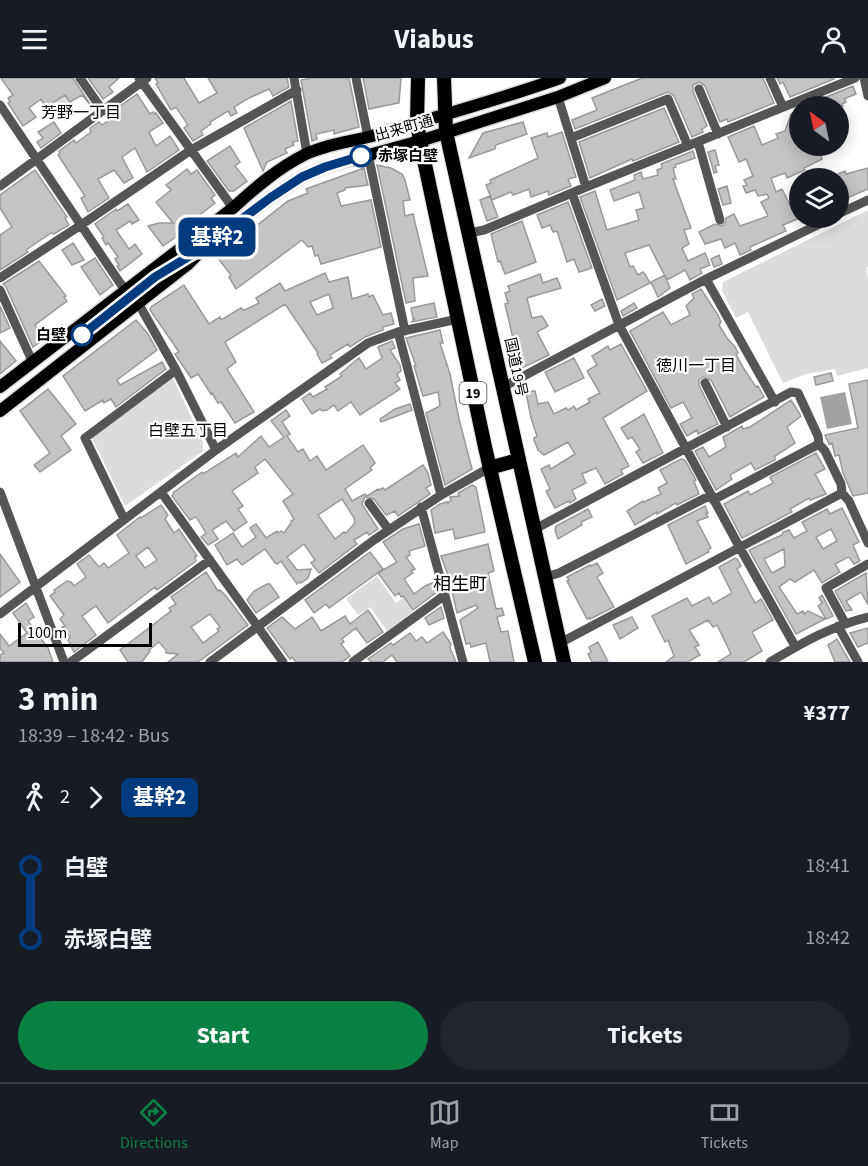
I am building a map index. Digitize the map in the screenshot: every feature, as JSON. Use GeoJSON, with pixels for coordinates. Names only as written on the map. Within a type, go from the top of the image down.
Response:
{"type":"FeatureCollection","features":[{"type":"Feature","properties":{"kind":"highway","name":"19"},"geometry":{"type":"LineString","coordinates":[[418,78],[417,122],[420,141],[532,661]]}},
{"type":"Feature","properties":{"kind":"highway","name":"国道19号"},"geometry":{"type":"LineString","coordinates":[[444,78],[446,132],[564,662]]}},
{"type":"Feature","properties":{"kind":"highway"},"geometry":{"type":"LineString","coordinates":[[489,468],[518,460]]}},
{"type":"Feature","properties":{"kind":"main road","name":"出来町通"},"geometry":{"type":"LineString","coordinates":[[0,387],[232,208],[265,179],[307,154],[559,78]]}},
{"type":"Feature","properties":{"kind":"main road","name":"出来町通"},"geometry":{"type":"LineString","coordinates":[[0,411],[188,264],[206,246],[302,177],[325,167],[420,141],[558,97],[605,78]]}},
{"type":"Feature","properties":{"kind":"street"},"geometry":{"type":"LineString","coordinates":[[80,78],[104,111]]}},
{"type":"Feature","properties":{"kind":"street"},"geometry":{"type":"LineString","coordinates":[[294,78],[307,154]]}},
{"type":"Feature","properties":{"kind":"street"},"geometry":{"type":"LineString","coordinates":[[356,78],[368,137]]}},
{"type":"Feature","properties":{"kind":"street"},"geometry":{"type":"LineString","coordinates":[[770,78],[783,107]]}},
{"type":"Feature","properties":{"kind":"street"},"geometry":{"type":"LineString","coordinates":[[470,233],[484,230],[855,78]]}},
{"type":"Feature","properties":{"kind":"street"},"geometry":{"type":"LineString","coordinates":[[864,78],[868,96]]}},
{"type":"Feature","properties":{"kind":"street"},"geometry":{"type":"LineString","coordinates":[[0,186],[143,80],[232,208]]}},
{"type":"Feature","properties":{"kind":"street"},"geometry":{"type":"LineString","coordinates":[[699,89],[718,134]]}},
{"type":"Feature","properties":{"kind":"street"},"geometry":{"type":"LineString","coordinates":[[0,278],[190,150],[297,90]]}},
{"type":"Feature","properties":{"kind":"street"},"geometry":{"type":"LineString","coordinates":[[558,97],[586,187]]}},
{"type":"Feature","properties":{"kind":"street"},"geometry":{"type":"LineString","coordinates":[[571,138],[668,99],[693,144],[720,220]]}},
{"type":"Feature","properties":{"kind":"street"},"geometry":{"type":"LineString","coordinates":[[0,105],[126,291],[138,303],[176,370],[216,450]]}},
{"type":"Feature","properties":{"kind":"street"},"geometry":{"type":"LineString","coordinates":[[368,154],[401,332],[441,495]]}},
{"type":"Feature","properties":{"kind":"street"},"geometry":{"type":"LineString","coordinates":[[572,193],[618,325],[795,646]]}},
{"type":"Feature","properties":{"kind":"street"},"geometry":{"type":"LineString","coordinates":[[849,209],[868,200]]}},
{"type":"Feature","properties":{"kind":"street"},"geometry":{"type":"LineString","coordinates":[[503,387],[706,279],[811,228]]}},
{"type":"Feature","properties":{"kind":"street"},"geometry":{"type":"LineString","coordinates":[[706,279],[775,402]]}},
{"type":"Feature","properties":{"kind":"street"},"geometry":{"type":"LineString","coordinates":[[0,290],[33,363]]}},
{"type":"Feature","properties":{"kind":"street"},"geometry":{"type":"LineString","coordinates":[[0,614],[216,450],[368,343],[401,332],[458,319]]}},
{"type":"Feature","properties":{"kind":"street"},"geometry":{"type":"LineString","coordinates":[[124,519],[85,438],[176,370]]}},
{"type":"Feature","properties":{"kind":"street"},"geometry":{"type":"LineString","coordinates":[[705,383],[727,427]]}},
{"type":"Feature","properties":{"kind":"street"},"geometry":{"type":"LineString","coordinates":[[535,528],[791,392],[798,393],[818,436],[819,444],[825,451],[841,484],[842,493],[849,501],[868,543]]}},
{"type":"Feature","properties":{"kind":"street"},"geometry":{"type":"LineString","coordinates":[[546,577],[559,573],[819,444]]}},
{"type":"Feature","properties":{"kind":"street"},"geometry":{"type":"LineString","coordinates":[[210,662],[421,507],[489,468]]}},
{"type":"Feature","properties":{"kind":"street"},"geometry":{"type":"LineString","coordinates":[[0,492],[64,662]]}},
{"type":"Feature","properties":{"kind":"street"},"geometry":{"type":"LineString","coordinates":[[161,492],[283,662]]}},
{"type":"Feature","properties":{"kind":"street"},"geometry":{"type":"LineString","coordinates":[[560,643],[842,493]]}},
{"type":"Feature","properties":{"kind":"street"},"geometry":{"type":"LineString","coordinates":[[369,503],[388,530]]}},
{"type":"Feature","properties":{"kind":"street"},"geometry":{"type":"LineString","coordinates":[[421,507],[463,662]]}},
{"type":"Feature","properties":{"kind":"street"},"geometry":{"type":"LineString","coordinates":[[71,662],[210,560]]}},
{"type":"Feature","properties":{"kind":"street"},"geometry":{"type":"LineString","coordinates":[[858,662],[826,588],[868,564]]}},
{"type":"Feature","properties":{"kind":"street"},"geometry":{"type":"LineString","coordinates":[[353,662],[445,595]]}},
{"type":"Feature","properties":{"kind":"street"},"geometry":{"type":"LineString","coordinates":[[772,661],[795,646],[842,624],[868,617]]}},
{"type":"Feature","properties":{"kind":"shaded area"},"geometry":{"type":"Polygon","coordinates":[[[63,90],[74,106],[64,113],[53,97],[63,90]]]}},
{"type":"Feature","properties":{"kind":"shaded area"},"geometry":{"type":"Polygon","coordinates":[[[868,210],[868,267],[866,268],[868,368],[837,376],[835,369],[806,374],[783,383],[748,312],[736,318],[722,290],[723,282],[832,228],[849,228],[849,219],[868,210]]]}},
{"type":"Feature","properties":{"kind":"shaded area"},"geometry":{"type":"Polygon","coordinates":[[[173,378],[203,442],[203,451],[125,506],[92,438],[173,378]]]}},
{"type":"Feature","properties":{"kind":"shaded area"},"geometry":{"type":"Polygon","coordinates":[[[845,392],[852,424],[827,429],[820,397],[845,392]]]}},
{"type":"Feature","properties":{"kind":"shaded area"},"geometry":{"type":"Polygon","coordinates":[[[377,576],[396,603],[403,598],[413,612],[387,631],[370,607],[358,615],[346,599],[377,576]]]}},
{"type":"Feature","properties":{"kind":"building"},"geometry":{"type":"Polygon","coordinates":[[[1,78],[73,78],[92,107],[82,95],[70,102],[65,95],[46,107],[41,99],[29,108],[36,117],[23,126],[8,103],[10,102],[8,98],[13,95],[1,78]]]}},
{"type":"Feature","properties":{"kind":"building"},"geometry":{"type":"Polygon","coordinates":[[[88,78],[119,78],[109,87],[113,92],[103,99],[88,78]]]}},
{"type":"Feature","properties":{"kind":"building"},"geometry":{"type":"Polygon","coordinates":[[[155,78],[184,78],[199,103],[217,93],[208,78],[287,78],[289,87],[273,96],[269,89],[247,99],[234,107],[237,113],[231,116],[228,111],[210,122],[211,124],[201,131],[203,135],[193,141],[184,128],[188,125],[176,107],[171,110],[155,78]]]}},
{"type":"Feature","properties":{"kind":"building"},"geometry":{"type":"Polygon","coordinates":[[[349,78],[359,127],[334,134],[334,130],[316,134],[317,139],[312,141],[301,80],[349,78]]]}},
{"type":"Feature","properties":{"kind":"building"},"geometry":{"type":"Polygon","coordinates":[[[363,78],[401,78],[399,103],[369,109],[363,78]]]}},
{"type":"Feature","properties":{"kind":"building"},"geometry":{"type":"Polygon","coordinates":[[[642,78],[763,78],[774,103],[728,122],[727,119],[720,122],[705,86],[699,82],[693,85],[693,91],[707,126],[702,129],[703,132],[692,137],[674,96],[668,92],[575,129],[572,120],[597,110],[592,98],[642,78]]]}},
{"type":"Feature","properties":{"kind":"building"},"geometry":{"type":"Polygon","coordinates":[[[777,78],[834,79],[792,96],[790,96],[783,82],[780,84],[777,78]]]}},
{"type":"Feature","properties":{"kind":"building"},"geometry":{"type":"Polygon","coordinates":[[[853,86],[856,94],[849,97],[829,96],[853,86]]]}},
{"type":"Feature","properties":{"kind":"building"},"geometry":{"type":"Polygon","coordinates":[[[137,94],[150,114],[156,113],[163,123],[149,132],[156,146],[170,136],[179,150],[147,172],[135,148],[122,157],[133,178],[124,183],[114,170],[98,179],[109,198],[88,212],[81,198],[85,196],[58,155],[59,151],[74,140],[76,143],[91,132],[90,128],[99,122],[102,125],[120,113],[117,108],[137,94]]]}},
{"type":"Feature","properties":{"kind":"building"},"geometry":{"type":"Polygon","coordinates":[[[291,101],[298,141],[292,142],[294,145],[285,149],[287,153],[267,162],[263,171],[244,128],[291,101]]]}},
{"type":"Feature","properties":{"kind":"building"},"geometry":{"type":"Polygon","coordinates":[[[664,108],[679,142],[633,161],[632,159],[590,178],[579,142],[664,108]]]}},
{"type":"Feature","properties":{"kind":"building"},"geometry":{"type":"Polygon","coordinates":[[[789,120],[789,156],[821,156],[822,159],[804,168],[789,168],[787,178],[785,173],[771,178],[776,192],[782,189],[789,203],[789,222],[783,225],[786,231],[750,247],[751,250],[740,255],[735,243],[725,248],[721,239],[705,244],[699,232],[715,224],[722,226],[726,218],[734,214],[740,226],[768,216],[761,202],[769,198],[767,194],[758,196],[755,190],[746,193],[743,186],[747,185],[744,180],[753,176],[746,159],[739,162],[728,137],[754,126],[762,145],[778,138],[776,134],[785,131],[789,120]]]}},
{"type":"Feature","properties":{"kind":"building"},"geometry":{"type":"Polygon","coordinates":[[[54,122],[61,133],[41,148],[37,142],[43,138],[38,132],[54,122]]]}},
{"type":"Feature","properties":{"kind":"building"},"geometry":{"type":"Polygon","coordinates":[[[523,122],[527,134],[469,158],[483,133],[523,122]]]}},
{"type":"Feature","properties":{"kind":"building"},"geometry":{"type":"Polygon","coordinates":[[[562,132],[576,177],[568,179],[571,186],[549,195],[548,191],[531,197],[529,189],[513,195],[511,192],[492,200],[486,185],[491,183],[490,180],[538,158],[531,138],[547,133],[548,137],[562,132]]]}},
{"type":"Feature","properties":{"kind":"building"},"geometry":{"type":"Polygon","coordinates":[[[230,146],[240,162],[235,166],[247,181],[234,191],[229,191],[207,161],[230,146]]]}},
{"type":"Feature","properties":{"kind":"building"},"geometry":{"type":"Polygon","coordinates":[[[715,150],[719,165],[715,166],[717,172],[714,173],[708,152],[715,150]]]}},
{"type":"Feature","properties":{"kind":"building"},"geometry":{"type":"Polygon","coordinates":[[[693,151],[695,158],[675,165],[676,167],[673,168],[676,179],[673,179],[691,228],[684,230],[689,244],[682,248],[688,261],[705,253],[710,265],[700,269],[702,273],[690,280],[685,270],[667,280],[649,245],[625,253],[630,267],[633,266],[638,275],[643,272],[650,283],[617,300],[580,197],[595,191],[607,230],[639,220],[636,210],[644,208],[639,192],[614,201],[610,190],[635,180],[634,175],[641,172],[643,179],[658,175],[657,170],[662,168],[661,164],[693,151]]]}},
{"type":"Feature","properties":{"kind":"building"},"geometry":{"type":"Polygon","coordinates":[[[377,165],[391,168],[402,174],[405,180],[410,200],[403,201],[405,216],[413,214],[428,276],[413,278],[415,301],[406,303],[377,165]]]}},
{"type":"Feature","properties":{"kind":"building"},"geometry":{"type":"Polygon","coordinates":[[[364,168],[368,185],[345,188],[337,193],[341,206],[371,200],[381,247],[321,264],[312,246],[308,247],[302,240],[236,289],[229,277],[231,275],[217,257],[288,201],[308,193],[306,189],[364,168]]]}},
{"type":"Feature","properties":{"kind":"building"},"geometry":{"type":"Polygon","coordinates":[[[868,168],[868,189],[849,197],[849,173],[868,168]]]}},
{"type":"Feature","properties":{"kind":"building"},"geometry":{"type":"Polygon","coordinates":[[[187,169],[191,174],[197,170],[215,195],[211,198],[215,203],[163,246],[148,226],[173,223],[156,202],[171,190],[166,185],[187,169]]]}},
{"type":"Feature","properties":{"kind":"building"},"geometry":{"type":"Polygon","coordinates":[[[35,170],[67,217],[65,218],[69,225],[54,234],[51,233],[26,250],[28,252],[0,270],[0,235],[12,227],[0,208],[0,195],[35,170]]]}},
{"type":"Feature","properties":{"kind":"building"},"geometry":{"type":"Polygon","coordinates":[[[727,186],[731,203],[723,205],[718,189],[727,186]]]}},
{"type":"Feature","properties":{"kind":"building"},"geometry":{"type":"Polygon","coordinates":[[[490,196],[498,217],[487,221],[480,200],[490,196]]]}},
{"type":"Feature","properties":{"kind":"building"},"geometry":{"type":"Polygon","coordinates":[[[568,202],[592,268],[579,272],[574,259],[567,262],[557,231],[553,232],[550,225],[542,228],[537,215],[568,202]]]}},
{"type":"Feature","properties":{"kind":"building"},"geometry":{"type":"Polygon","coordinates":[[[128,204],[139,220],[132,224],[130,221],[116,230],[129,249],[135,244],[142,254],[120,271],[115,259],[118,257],[108,243],[106,245],[102,238],[104,237],[95,224],[116,209],[117,211],[128,204]]]}},
{"type":"Feature","properties":{"kind":"building"},"geometry":{"type":"Polygon","coordinates":[[[522,221],[536,262],[505,274],[500,261],[498,262],[491,234],[522,221]]]}},
{"type":"Feature","properties":{"kind":"building"},"geometry":{"type":"Polygon","coordinates":[[[73,243],[84,260],[72,265],[62,250],[73,243]]]}},
{"type":"Feature","properties":{"kind":"building"},"geometry":{"type":"Polygon","coordinates":[[[719,255],[722,264],[714,267],[711,259],[719,255]]]}},
{"type":"Feature","properties":{"kind":"building"},"geometry":{"type":"Polygon","coordinates":[[[95,258],[113,285],[100,295],[81,267],[95,258]]]}},
{"type":"Feature","properties":{"kind":"building"},"geometry":{"type":"Polygon","coordinates":[[[39,261],[66,296],[64,297],[67,301],[35,325],[44,339],[33,347],[3,284],[39,261]]]}},
{"type":"Feature","properties":{"kind":"building"},"geometry":{"type":"Polygon","coordinates":[[[325,273],[329,282],[348,277],[352,299],[368,294],[369,297],[373,295],[383,315],[391,313],[394,324],[383,327],[383,330],[365,337],[350,347],[348,344],[330,355],[332,358],[322,363],[318,353],[285,304],[225,342],[236,362],[227,369],[254,412],[235,423],[198,374],[191,378],[175,354],[179,352],[150,310],[151,307],[184,285],[209,324],[241,308],[247,309],[259,303],[256,298],[280,283],[285,291],[325,273]],[[329,294],[310,302],[317,315],[333,308],[329,294]]]}},
{"type":"Feature","properties":{"kind":"building"},"geometry":{"type":"Polygon","coordinates":[[[540,274],[543,283],[557,278],[561,288],[527,298],[532,318],[542,316],[548,326],[537,332],[549,355],[520,369],[505,304],[508,303],[505,293],[510,291],[508,286],[540,274]]]}},
{"type":"Feature","properties":{"kind":"building"},"geometry":{"type":"Polygon","coordinates":[[[665,275],[670,288],[658,297],[651,282],[665,275]]]}},
{"type":"Feature","properties":{"kind":"building"},"geometry":{"type":"Polygon","coordinates":[[[701,289],[718,315],[721,322],[719,325],[735,347],[744,369],[764,397],[730,417],[711,380],[703,377],[699,380],[699,385],[718,424],[698,434],[697,430],[687,436],[680,424],[692,418],[683,402],[671,408],[630,331],[663,312],[671,325],[690,315],[686,306],[694,298],[692,294],[701,289]]]}},
{"type":"Feature","properties":{"kind":"building"},"geometry":{"type":"Polygon","coordinates":[[[602,299],[605,306],[595,311],[591,305],[602,299]]]}},
{"type":"Feature","properties":{"kind":"building"},"geometry":{"type":"Polygon","coordinates":[[[434,303],[437,317],[412,322],[415,318],[413,319],[411,308],[434,303]]]}},
{"type":"Feature","properties":{"kind":"building"},"geometry":{"type":"Polygon","coordinates":[[[634,303],[637,308],[623,316],[621,311],[634,303]]]}},
{"type":"Feature","properties":{"kind":"building"},"geometry":{"type":"Polygon","coordinates":[[[0,306],[10,328],[0,333],[0,306]]]}},
{"type":"Feature","properties":{"kind":"building"},"geometry":{"type":"Polygon","coordinates":[[[136,320],[148,334],[157,350],[117,380],[120,385],[162,362],[166,369],[116,407],[111,399],[104,403],[103,400],[85,411],[63,376],[136,320]]]}},
{"type":"Feature","properties":{"kind":"building"},"geometry":{"type":"Polygon","coordinates":[[[440,330],[443,343],[440,343],[450,374],[472,469],[445,485],[426,413],[440,406],[438,392],[423,396],[406,338],[440,330]]]}},
{"type":"Feature","properties":{"kind":"building"},"geometry":{"type":"Polygon","coordinates":[[[0,341],[16,361],[0,374],[0,341]]]}},
{"type":"Feature","properties":{"kind":"building"},"geometry":{"type":"Polygon","coordinates":[[[392,341],[395,348],[390,350],[400,365],[401,371],[397,374],[400,380],[395,383],[400,389],[360,415],[351,402],[338,411],[334,405],[327,410],[320,409],[312,414],[302,399],[310,393],[313,397],[327,389],[325,387],[342,376],[340,374],[359,358],[366,369],[382,358],[378,347],[392,341]]]}},
{"type":"Feature","properties":{"kind":"building"},"geometry":{"type":"Polygon","coordinates":[[[621,344],[647,391],[603,418],[629,466],[621,470],[623,474],[605,484],[596,468],[582,474],[586,483],[572,490],[576,499],[555,508],[546,491],[550,489],[541,469],[549,465],[551,469],[575,454],[568,442],[544,455],[538,450],[534,440],[537,436],[526,392],[535,391],[538,404],[548,402],[554,414],[574,406],[576,410],[590,402],[588,399],[600,393],[587,371],[597,365],[592,356],[608,346],[610,350],[621,344]]]}},
{"type":"Feature","properties":{"kind":"building"},"geometry":{"type":"Polygon","coordinates":[[[574,358],[584,378],[555,392],[545,372],[574,358]]]}},
{"type":"Feature","properties":{"kind":"building"},"geometry":{"type":"Polygon","coordinates":[[[831,373],[833,381],[816,385],[814,377],[831,373]]]}},
{"type":"Feature","properties":{"kind":"building"},"geometry":{"type":"Polygon","coordinates":[[[868,380],[868,493],[853,496],[843,473],[839,455],[835,456],[832,443],[829,444],[825,435],[858,428],[849,384],[868,380]]]}},
{"type":"Feature","properties":{"kind":"building"},"geometry":{"type":"Polygon","coordinates":[[[48,389],[76,424],[61,436],[71,450],[40,472],[34,465],[50,453],[20,411],[48,389]]]}},
{"type":"Feature","properties":{"kind":"building"},"geometry":{"type":"Polygon","coordinates":[[[791,400],[801,416],[787,427],[795,443],[775,456],[775,460],[755,470],[751,463],[730,475],[732,479],[716,490],[695,451],[703,447],[709,457],[726,447],[723,437],[742,426],[743,429],[750,427],[791,400]]]}},
{"type":"Feature","properties":{"kind":"building"},"geometry":{"type":"Polygon","coordinates":[[[410,404],[412,410],[381,422],[380,419],[395,409],[410,404]]]}},
{"type":"Feature","properties":{"kind":"building"},"geometry":{"type":"Polygon","coordinates":[[[286,410],[290,416],[282,422],[290,434],[287,436],[298,452],[303,449],[310,461],[317,456],[326,470],[363,445],[375,463],[370,468],[372,470],[345,489],[352,501],[378,489],[385,490],[423,465],[431,485],[426,488],[430,494],[398,516],[395,511],[386,515],[374,499],[365,497],[362,504],[378,529],[369,535],[367,532],[354,540],[357,544],[319,573],[311,563],[315,560],[304,544],[287,557],[297,570],[311,569],[308,578],[301,583],[297,584],[281,561],[275,563],[265,549],[242,565],[237,559],[227,565],[215,545],[233,533],[242,547],[256,537],[250,528],[256,524],[266,538],[277,531],[284,533],[294,519],[283,501],[293,494],[265,459],[255,467],[258,473],[232,491],[243,506],[238,509],[247,522],[234,531],[226,521],[212,530],[218,539],[208,545],[201,537],[206,533],[197,518],[190,520],[172,496],[174,492],[202,472],[203,474],[236,453],[238,457],[261,436],[269,447],[284,437],[271,421],[286,410]],[[342,499],[318,515],[335,539],[344,532],[346,533],[355,523],[342,499]]]}},
{"type":"Feature","properties":{"kind":"building"},"geometry":{"type":"Polygon","coordinates":[[[644,414],[663,453],[643,463],[636,452],[640,449],[632,437],[628,439],[621,428],[644,414]]]}},
{"type":"Feature","properties":{"kind":"building"},"geometry":{"type":"Polygon","coordinates":[[[816,453],[825,469],[815,474],[826,494],[810,500],[809,498],[790,509],[792,512],[742,538],[724,504],[748,491],[750,495],[773,483],[770,477],[816,453]]]}},
{"type":"Feature","properties":{"kind":"building"},"geometry":{"type":"Polygon","coordinates":[[[681,459],[685,460],[696,480],[694,481],[699,494],[657,514],[657,512],[635,525],[627,511],[661,494],[658,488],[667,483],[660,470],[681,459]]]}},
{"type":"Feature","properties":{"kind":"building"},"geometry":{"type":"Polygon","coordinates":[[[472,485],[476,487],[485,532],[455,539],[453,529],[435,533],[431,510],[440,504],[447,502],[448,504],[451,501],[450,497],[459,496],[458,493],[472,485]]]}},
{"type":"Feature","properties":{"kind":"building"},"geometry":{"type":"Polygon","coordinates":[[[161,505],[168,515],[165,519],[174,533],[179,529],[197,556],[196,561],[157,590],[155,587],[108,623],[96,606],[82,616],[96,635],[74,652],[68,640],[70,637],[62,627],[65,626],[60,619],[64,615],[50,596],[55,592],[54,590],[67,581],[74,586],[86,577],[77,564],[89,555],[99,567],[104,563],[108,568],[129,553],[117,535],[161,505]],[[148,547],[136,556],[145,568],[157,560],[148,547]]]}},
{"type":"Feature","properties":{"kind":"building"},"geometry":{"type":"Polygon","coordinates":[[[705,506],[708,517],[697,521],[711,548],[709,552],[686,564],[668,525],[705,506]]]}},
{"type":"Feature","properties":{"kind":"building"},"geometry":{"type":"Polygon","coordinates":[[[842,508],[859,542],[853,545],[860,561],[854,564],[848,557],[835,564],[840,572],[822,583],[814,570],[795,582],[790,579],[779,587],[797,614],[803,611],[804,614],[808,611],[825,619],[796,634],[749,550],[789,530],[794,538],[807,531],[802,522],[827,509],[830,514],[842,508]],[[831,529],[816,537],[823,549],[837,541],[831,529]],[[784,549],[764,559],[772,573],[785,566],[784,549]]]}},
{"type":"Feature","properties":{"kind":"building"},"geometry":{"type":"Polygon","coordinates":[[[588,509],[592,517],[558,539],[556,526],[588,509]]]}},
{"type":"Feature","properties":{"kind":"building"},"geometry":{"type":"Polygon","coordinates":[[[419,524],[425,546],[409,551],[410,555],[406,557],[415,569],[404,579],[414,594],[434,582],[437,592],[413,610],[403,596],[401,597],[399,593],[395,596],[378,573],[397,562],[383,542],[403,529],[419,524]]]}},
{"type":"Feature","properties":{"kind":"building"},"geometry":{"type":"Polygon","coordinates":[[[488,544],[494,571],[488,573],[496,609],[502,608],[504,615],[497,617],[501,632],[508,631],[514,662],[490,662],[486,643],[471,647],[470,643],[466,644],[460,620],[478,608],[476,605],[457,613],[441,556],[488,544]]]}},
{"type":"Feature","properties":{"kind":"building"},"geometry":{"type":"Polygon","coordinates":[[[370,552],[383,569],[329,608],[326,604],[314,613],[305,600],[370,552]]]}},
{"type":"Feature","properties":{"kind":"building"},"geometry":{"type":"Polygon","coordinates":[[[0,554],[20,582],[0,597],[0,554]]]}},
{"type":"Feature","properties":{"kind":"building"},"geometry":{"type":"Polygon","coordinates":[[[735,558],[741,566],[737,569],[755,603],[761,599],[773,620],[752,632],[762,651],[744,662],[718,662],[731,654],[717,625],[713,627],[708,620],[689,630],[699,645],[695,647],[700,655],[688,662],[666,662],[674,656],[668,640],[665,642],[652,616],[687,598],[692,606],[709,597],[713,604],[732,593],[719,567],[735,558]]]}},
{"type":"Feature","properties":{"kind":"building"},"geometry":{"type":"Polygon","coordinates":[[[597,563],[603,573],[597,577],[614,607],[587,619],[567,577],[597,563]]]}},
{"type":"Feature","properties":{"kind":"building"},"geometry":{"type":"Polygon","coordinates":[[[206,572],[218,591],[220,590],[226,596],[248,625],[198,662],[168,662],[178,654],[166,653],[159,642],[149,650],[142,662],[128,662],[120,650],[171,611],[169,608],[176,604],[171,597],[206,572]],[[210,614],[191,627],[203,643],[219,631],[217,629],[220,627],[210,614]]]}},
{"type":"Feature","properties":{"kind":"building"},"geometry":{"type":"Polygon","coordinates":[[[866,573],[868,605],[861,592],[846,601],[852,610],[846,611],[835,591],[866,573]]]}},
{"type":"Feature","properties":{"kind":"building"},"geometry":{"type":"Polygon","coordinates":[[[270,584],[279,597],[256,613],[247,600],[254,591],[270,584]]]}},
{"type":"Feature","properties":{"kind":"building"},"geometry":{"type":"Polygon","coordinates":[[[822,595],[833,616],[826,619],[818,606],[822,603],[819,598],[822,595]]]}},
{"type":"Feature","properties":{"kind":"building"},"geometry":{"type":"Polygon","coordinates":[[[26,603],[34,617],[28,621],[48,648],[53,662],[0,662],[0,655],[4,653],[0,648],[0,634],[9,646],[27,633],[13,613],[26,603]]]}},
{"type":"Feature","properties":{"kind":"building"},"geometry":{"type":"Polygon","coordinates":[[[441,607],[444,618],[429,625],[425,618],[441,607]]]}},
{"type":"Feature","properties":{"kind":"building"},"geometry":{"type":"Polygon","coordinates":[[[368,610],[383,632],[367,643],[356,628],[342,639],[344,642],[341,644],[350,656],[342,662],[296,662],[292,657],[290,659],[267,628],[282,617],[295,629],[312,617],[321,631],[345,616],[350,624],[368,610]]]}},
{"type":"Feature","properties":{"kind":"building"},"geometry":{"type":"Polygon","coordinates":[[[632,617],[638,628],[620,639],[613,625],[632,617]]]}},
{"type":"Feature","properties":{"kind":"building"},"geometry":{"type":"Polygon","coordinates":[[[868,628],[868,643],[858,647],[850,633],[868,628]]]}},
{"type":"Feature","properties":{"kind":"building"},"geometry":{"type":"Polygon","coordinates":[[[443,632],[451,644],[450,648],[456,662],[397,662],[392,655],[383,662],[371,662],[368,659],[410,633],[416,641],[422,637],[427,643],[443,632]]]}},
{"type":"Feature","properties":{"kind":"building"},"geometry":{"type":"Polygon","coordinates":[[[837,639],[850,662],[835,662],[828,645],[837,639]]]}},
{"type":"Feature","properties":{"kind":"building"},"geometry":{"type":"Polygon","coordinates":[[[598,642],[608,662],[592,662],[588,654],[591,652],[589,647],[598,642]]]}},
{"type":"Feature","properties":{"kind":"bus line","name":"基幹2"},"geometry":{"type":"LineString","coordinates":[[82,335],[155,277],[206,246],[302,177],[361,156]]}},
{"type":"Feature","properties":{"kind":"place","name":"赤塚白壁"},"geometry":{"type":"Point","coordinates":[361,156]}},
{"type":"Feature","properties":{"kind":"place","name":"白壁"},"geometry":{"type":"Point","coordinates":[82,335]}},
{"type":"Feature","properties":{"kind":"district","name":"芳野一丁目"},"geometry":{"type":"Point","coordinates":[81,112]}},
{"type":"Feature","properties":{"kind":"district","name":"徳川一丁目"},"geometry":{"type":"Point","coordinates":[696,365]}},
{"type":"Feature","properties":{"kind":"district","name":"白壁五丁目"},"geometry":{"type":"Point","coordinates":[188,430]}},
{"type":"Feature","properties":{"kind":"district","name":"相生町"},"geometry":{"type":"Point","coordinates":[460,584]}}]}
